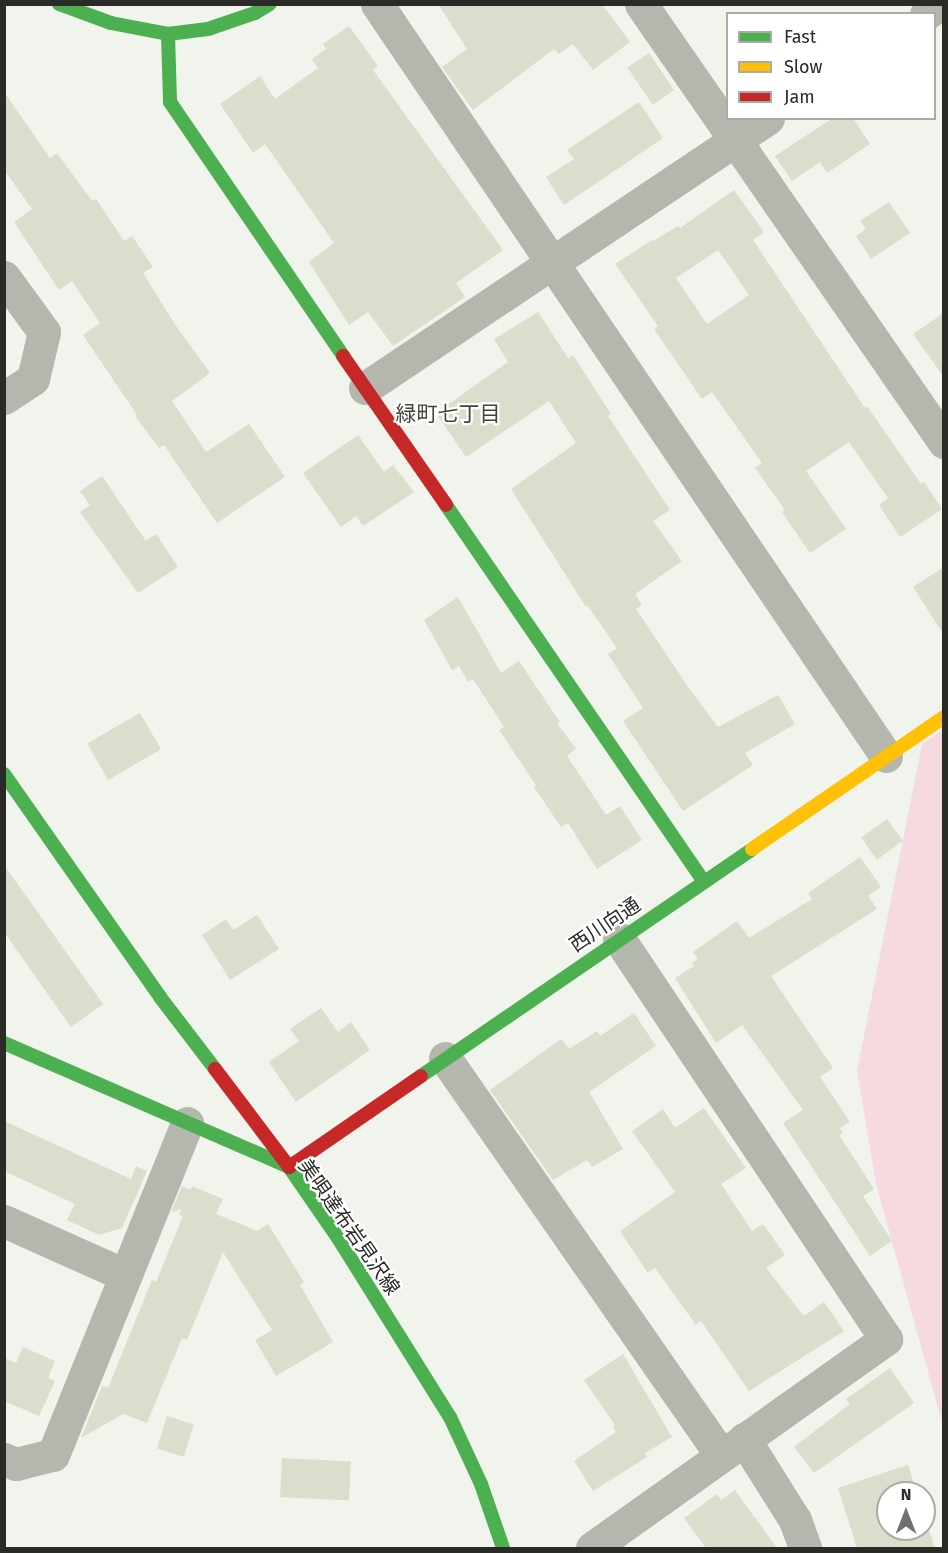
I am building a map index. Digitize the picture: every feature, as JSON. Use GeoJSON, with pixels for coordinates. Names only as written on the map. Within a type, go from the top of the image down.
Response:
{"type":"FeatureCollection","features":[{"type":"Feature","properties":{"kind":"street"},"geometry":{"type":"LineString","coordinates":[[59,4],[111,23],[168,34],[208,29],[255,13],[270,4]]}},
{"type":"Feature","properties":{"kind":"street"},"geometry":{"type":"LineString","coordinates":[[377,4],[886,756]]}},
{"type":"Feature","properties":{"kind":"street"},"geometry":{"type":"LineString","coordinates":[[641,4],[944,442]]}},
{"type":"Feature","properties":{"kind":"street"},"geometry":{"type":"LineString","coordinates":[[168,34],[170,102],[703,881]]}},
{"type":"Feature","properties":{"kind":"street"},"geometry":{"type":"LineString","coordinates":[[365,388],[765,120]]}},
{"type":"Feature","properties":{"kind":"street"},"geometry":{"type":"LineString","coordinates":[[4,277],[44,332],[33,379],[4,398]]}},
{"type":"Feature","properties":{"kind":"street","name":"西川向通"},"geometry":{"type":"LineString","coordinates":[[290,1167],[445,1058],[944,717]]}},
{"type":"Feature","properties":{"kind":"street"},"geometry":{"type":"LineString","coordinates":[[4,774],[160,997],[290,1167]]}},
{"type":"Feature","properties":{"kind":"street"},"geometry":{"type":"LineString","coordinates":[[592,1548],[886,1339],[619,939]]}},
{"type":"Feature","properties":{"kind":"street","name":"美唄達布岩見沢線"},"geometry":{"type":"LineString","coordinates":[[4,1043],[290,1167],[338,1238],[450,1418],[481,1484],[503,1548]]}},
{"type":"Feature","properties":{"kind":"street"},"geometry":{"type":"LineString","coordinates":[[445,1058],[733,1447],[795,1520],[805,1548]]}},
{"type":"Feature","properties":{"kind":"street"},"geometry":{"type":"LineString","coordinates":[[4,1459],[16,1464],[53,1455],[187,1123]]}},
{"type":"Feature","properties":{"kind":"street"},"geometry":{"type":"LineString","coordinates":[[4,1221],[125,1275]]}},
{"type":"Feature","properties":{"kind":"shaded area"},"geometry":{"type":"Polygon","coordinates":[[[943,730],[943,1426],[876,1184],[857,1071],[922,744],[943,730]]]}},
{"type":"Feature","properties":{"kind":"building"},"geometry":{"type":"Polygon","coordinates":[[[438,4],[602,4],[630,42],[593,70],[573,44],[559,54],[554,49],[473,110],[442,67],[467,49],[438,4]]]}},
{"type":"Feature","properties":{"kind":"building"},"geometry":{"type":"Polygon","coordinates":[[[349,26],[378,66],[373,70],[503,250],[456,283],[465,297],[393,346],[368,312],[349,325],[309,262],[334,243],[265,144],[253,153],[220,104],[260,76],[275,99],[318,68],[312,59],[326,49],[323,44],[349,26]]]}},
{"type":"Feature","properties":{"kind":"building"},"geometry":{"type":"Polygon","coordinates":[[[649,53],[674,90],[653,105],[627,68],[649,53]]]}},
{"type":"Feature","properties":{"kind":"building"},"geometry":{"type":"Polygon","coordinates":[[[4,92],[50,158],[57,153],[92,201],[96,199],[124,241],[132,236],[153,267],[143,273],[174,323],[210,373],[172,401],[206,452],[249,424],[285,477],[217,523],[164,445],[159,448],[135,416],[137,415],[83,335],[100,323],[72,281],[59,290],[14,222],[32,209],[5,171],[4,92]]]}},
{"type":"Feature","properties":{"kind":"building"},"geometry":{"type":"Polygon","coordinates":[[[639,102],[663,138],[564,205],[546,177],[574,159],[567,150],[639,102]]]}},
{"type":"Feature","properties":{"kind":"building"},"geometry":{"type":"Polygon","coordinates":[[[830,120],[854,120],[870,144],[827,173],[820,162],[792,181],[775,156],[830,120]]]}},
{"type":"Feature","properties":{"kind":"building"},"geometry":{"type":"Polygon","coordinates":[[[734,190],[764,232],[753,240],[865,408],[867,406],[921,484],[924,482],[942,509],[900,537],[879,505],[888,498],[849,442],[806,471],[846,529],[810,553],[782,512],[785,510],[755,468],[762,463],[712,392],[702,399],[654,329],[658,326],[615,264],[652,240],[678,226],[680,228],[734,190]],[[718,250],[676,278],[707,324],[749,295],[718,250]]]}},
{"type":"Feature","properties":{"kind":"building"},"geometry":{"type":"Polygon","coordinates":[[[889,202],[910,233],[871,259],[856,236],[866,229],[860,221],[889,202]]]}},
{"type":"Feature","properties":{"kind":"building"},"geometry":{"type":"Polygon","coordinates":[[[538,312],[568,358],[573,355],[611,414],[608,416],[670,510],[653,521],[682,561],[635,594],[642,605],[636,609],[688,687],[718,727],[778,695],[795,724],[745,753],[753,765],[683,811],[623,721],[643,708],[608,654],[617,648],[588,606],[586,607],[511,489],[576,443],[549,401],[466,457],[436,413],[508,362],[494,339],[538,312]]]}},
{"type":"Feature","properties":{"kind":"building"},"geometry":{"type":"Polygon","coordinates":[[[944,313],[944,377],[913,334],[944,313]]]}},
{"type":"Feature","properties":{"kind":"building"},"geometry":{"type":"Polygon","coordinates":[[[358,435],[384,472],[393,465],[414,492],[363,526],[356,516],[341,527],[303,473],[358,435]]]}},
{"type":"Feature","properties":{"kind":"building"},"geometry":{"type":"Polygon","coordinates":[[[102,476],[146,541],[156,534],[178,567],[138,593],[80,512],[90,505],[80,491],[102,476]]]}},
{"type":"Feature","properties":{"kind":"building"},"geometry":{"type":"Polygon","coordinates":[[[944,567],[944,635],[913,587],[944,567]]]}},
{"type":"Feature","properties":{"kind":"building"},"geometry":{"type":"Polygon","coordinates":[[[458,597],[501,673],[519,661],[560,722],[557,723],[576,749],[567,756],[606,815],[620,806],[642,840],[597,869],[568,823],[561,827],[534,787],[536,785],[499,730],[504,727],[473,679],[468,682],[459,666],[452,670],[424,620],[458,597]]]}},
{"type":"Feature","properties":{"kind":"building"},"geometry":{"type":"Polygon","coordinates":[[[140,713],[161,749],[108,780],[87,744],[140,713]]]}},
{"type":"Feature","properties":{"kind":"building"},"geometry":{"type":"Polygon","coordinates":[[[887,819],[903,841],[877,860],[861,838],[887,819]]]}},
{"type":"Feature","properties":{"kind":"building"},"geometry":{"type":"Polygon","coordinates":[[[860,857],[881,887],[868,896],[877,909],[771,976],[833,1068],[820,1077],[850,1122],[840,1128],[843,1133],[839,1135],[874,1189],[863,1196],[892,1241],[870,1256],[783,1123],[803,1110],[742,1025],[716,1043],[675,978],[694,966],[692,963],[698,959],[693,952],[737,921],[749,938],[812,899],[808,893],[860,857]]]}},
{"type":"Feature","properties":{"kind":"building"},"geometry":{"type":"Polygon","coordinates":[[[4,865],[103,1004],[71,1027],[4,932],[4,865]]]}},
{"type":"Feature","properties":{"kind":"building"},"geometry":{"type":"Polygon","coordinates":[[[257,915],[279,949],[230,980],[202,935],[226,919],[233,930],[257,915]]]}},
{"type":"Feature","properties":{"kind":"building"},"geometry":{"type":"Polygon","coordinates":[[[321,1008],[338,1032],[351,1022],[370,1050],[296,1102],[269,1062],[299,1041],[290,1029],[321,1008]]]}},
{"type":"Feature","properties":{"kind":"building"},"geometry":{"type":"Polygon","coordinates":[[[634,1013],[656,1046],[589,1092],[623,1149],[592,1167],[587,1160],[553,1180],[490,1090],[561,1039],[569,1049],[597,1031],[600,1036],[634,1013]]]}},
{"type":"Feature","properties":{"kind":"building"},"geometry":{"type":"Polygon","coordinates":[[[704,1108],[746,1168],[721,1184],[752,1231],[763,1224],[785,1255],[766,1268],[804,1316],[824,1302],[844,1331],[749,1391],[701,1321],[696,1325],[655,1268],[648,1273],[620,1231],[675,1192],[632,1131],[663,1109],[675,1128],[704,1108]]]}},
{"type":"Feature","properties":{"kind":"building"},"geometry":{"type":"Polygon","coordinates":[[[4,1121],[131,1179],[136,1166],[147,1171],[122,1228],[99,1235],[67,1220],[75,1204],[4,1171],[4,1121]]]}},
{"type":"Feature","properties":{"kind":"building"},"geometry":{"type":"Polygon","coordinates":[[[182,1186],[190,1190],[192,1186],[223,1199],[216,1214],[257,1231],[268,1224],[304,1282],[300,1285],[333,1342],[276,1376],[255,1340],[272,1330],[223,1252],[187,1340],[182,1338],[147,1423],[123,1414],[81,1438],[102,1386],[108,1388],[152,1280],[156,1282],[183,1216],[179,1215],[182,1209],[171,1212],[182,1186]]]}},
{"type":"Feature","properties":{"kind":"building"},"geometry":{"type":"Polygon","coordinates":[[[23,1347],[55,1361],[48,1378],[55,1381],[39,1416],[4,1401],[4,1358],[16,1363],[23,1347]]]}},
{"type":"Feature","properties":{"kind":"building"},"geometry":{"type":"Polygon","coordinates":[[[623,1354],[672,1437],[645,1453],[647,1457],[593,1491],[574,1461],[616,1432],[613,1427],[615,1425],[584,1380],[623,1354]]]}},
{"type":"Feature","properties":{"kind":"building"},"geometry":{"type":"Polygon","coordinates":[[[890,1368],[914,1403],[814,1473],[794,1447],[850,1404],[846,1399],[890,1368]]]}},
{"type":"Feature","properties":{"kind":"building"},"geometry":{"type":"Polygon","coordinates":[[[167,1416],[194,1424],[184,1457],[157,1449],[167,1416]]]}},
{"type":"Feature","properties":{"kind":"building"},"geometry":{"type":"Polygon","coordinates":[[[282,1458],[351,1462],[349,1501],[280,1497],[282,1458]]]}},
{"type":"Feature","properties":{"kind":"building"},"geometry":{"type":"Polygon","coordinates":[[[908,1465],[913,1481],[876,1481],[876,1541],[933,1541],[935,1548],[857,1548],[838,1488],[908,1465]]]}},
{"type":"Feature","properties":{"kind":"building"},"geometry":{"type":"Polygon","coordinates":[[[735,1490],[753,1515],[751,1517],[754,1516],[777,1548],[706,1548],[684,1518],[717,1494],[721,1500],[735,1490]]]}},
{"type":"Feature","properties":{"kind":"traffic: fast"},"geometry":{"type":"LineString","coordinates":[[59,4],[111,23],[168,34],[208,29],[255,13],[270,4]]}},
{"type":"Feature","properties":{"kind":"traffic: fast"},"geometry":{"type":"LineString","coordinates":[[168,34],[170,102],[343,356]]}},
{"type":"Feature","properties":{"kind":"traffic: fast"},"geometry":{"type":"LineString","coordinates":[[446,505],[703,881]]}},
{"type":"Feature","properties":{"kind":"traffic: fast"},"geometry":{"type":"LineString","coordinates":[[4,774],[160,997],[215,1069]]}},
{"type":"Feature","properties":{"kind":"traffic: fast"},"geometry":{"type":"LineString","coordinates":[[421,1076],[752,849]]}},
{"type":"Feature","properties":{"kind":"traffic: fast"},"geometry":{"type":"LineString","coordinates":[[4,1043],[289,1167],[338,1238],[450,1417],[481,1484],[503,1548]]}},
{"type":"Feature","properties":{"kind":"traffic: slow"},"geometry":{"type":"LineString","coordinates":[[752,849],[944,717]]}},
{"type":"Feature","properties":{"kind":"traffic: jam"},"geometry":{"type":"LineString","coordinates":[[343,356],[446,505]]}},
{"type":"Feature","properties":{"kind":"traffic: jam"},"geometry":{"type":"LineString","coordinates":[[215,1069],[289,1167],[421,1076]]}},
{"type":"Feature","properties":{"kind":"district","name":"緑町七丁目"},"geometry":{"type":"Point","coordinates":[448,414]}}]}
